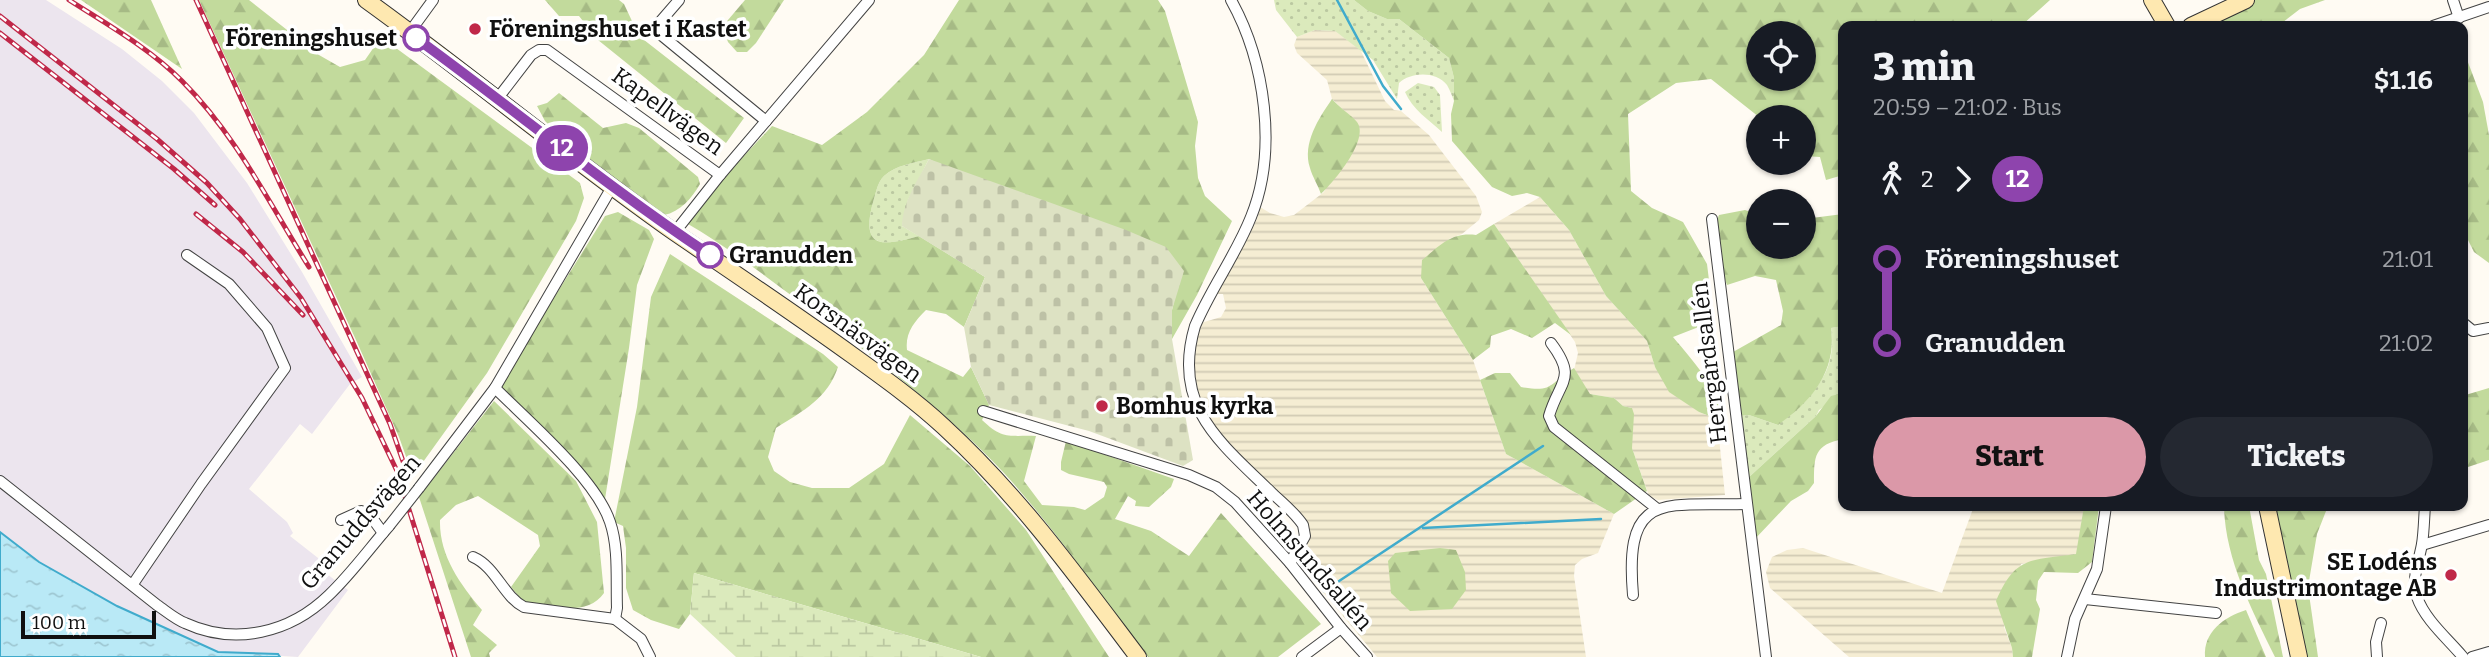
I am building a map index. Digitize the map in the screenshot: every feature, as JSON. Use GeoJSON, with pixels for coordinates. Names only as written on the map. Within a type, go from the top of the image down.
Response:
{"type":"FeatureCollection","features":[{"type":"Feature","properties":{"kind":"street","name":"Korsnäsvägen"},"geometry":{"type":"LineString","coordinates":[[366,0],[612,187],[883,377],[942,425],[997,479],[1042,529],[1138,657]]}},
{"type":"Feature","properties":{"kind":"street"},"geometry":{"type":"LineString","coordinates":[[409,33],[433,0]]}},
{"type":"Feature","properties":{"kind":"street"},"geometry":{"type":"LineString","coordinates":[[679,0],[660,22],[660,34],[766,121]]}},
{"type":"Feature","properties":{"kind":"street","name":"Kapellvägen"},"geometry":{"type":"LineString","coordinates":[[675,232],[869,0]]}},
{"type":"Feature","properties":{"kind":"street"},"geometry":{"type":"LineString","coordinates":[[1231,0],[1252,48],[1261,87],[1265,124],[1262,171],[1252,215],[1195,326],[1190,343],[1189,368],[1198,408],[1211,432],[1303,525],[1305,536],[1290,563]]}},
{"type":"Feature","properties":{"kind":"street"},"geometry":{"type":"LineString","coordinates":[[2152,0],[2164,21]]}},
{"type":"Feature","properties":{"kind":"street"},"geometry":{"type":"LineString","coordinates":[[2212,21],[2246,0]]}},
{"type":"Feature","properties":{"kind":"street"},"geometry":{"type":"LineString","coordinates":[[2453,0],[2459,18]]}},
{"type":"Feature","properties":{"kind":"street"},"geometry":{"type":"LineString","coordinates":[[2449,21],[2489,7]]}},
{"type":"Feature","properties":{"kind":"street","name":"Kapellvägen"},"geometry":{"type":"LineString","coordinates":[[498,98],[531,55],[539,50],[547,50],[720,175]]}},
{"type":"Feature","properties":{"kind":"street","name":"Granuddsvägen"},"geometry":{"type":"LineString","coordinates":[[0,481],[184,623],[233,634],[286,626],[321,602],[386,530],[495,387],[612,187]]}},
{"type":"Feature","properties":{"kind":"street","name":"Herrgårdsallén"},"geometry":{"type":"LineString","coordinates":[[1712,219],[1766,657]]}},
{"type":"Feature","properties":{"kind":"street"},"geometry":{"type":"LineString","coordinates":[[133,584],[285,368],[267,328],[229,284],[187,255]]}},
{"type":"Feature","properties":{"kind":"street"},"geometry":{"type":"LineString","coordinates":[[2468,327],[2473,331],[2489,328]]}},
{"type":"Feature","properties":{"kind":"street"},"geometry":{"type":"LineString","coordinates":[[1551,343],[1564,363],[1565,374],[1564,385],[1549,416],[1554,427],[1656,508]]}},
{"type":"Feature","properties":{"kind":"street"},"geometry":{"type":"LineString","coordinates":[[495,387],[588,482],[606,511],[614,536],[617,600],[615,619]]}},
{"type":"Feature","properties":{"kind":"street","name":"Holmsundsallén"},"geometry":{"type":"LineString","coordinates":[[983,411],[1204,481],[1225,493],[1290,563],[1367,657]]}},
{"type":"Feature","properties":{"kind":"street"},"geometry":{"type":"LineString","coordinates":[[1633,595],[1632,558],[1638,526],[1645,516],[1656,508],[1671,505],[1746,504]]}},
{"type":"Feature","properties":{"kind":"street"},"geometry":{"type":"LineString","coordinates":[[341,520],[361,511],[386,530]]}},
{"type":"Feature","properties":{"kind":"street"},"geometry":{"type":"LineString","coordinates":[[2067,657],[2072,627],[2097,569],[2105,511]]}},
{"type":"Feature","properties":{"kind":"street"},"geometry":{"type":"LineString","coordinates":[[2268,511],[2299,657]]}},
{"type":"Feature","properties":{"kind":"street"},"geometry":{"type":"LineString","coordinates":[[2425,511],[2415,581],[2417,597],[2430,619],[2463,657]]}},
{"type":"Feature","properties":{"kind":"street"},"geometry":{"type":"LineString","coordinates":[[2422,545],[2489,525]]}},
{"type":"Feature","properties":{"kind":"street"},"geometry":{"type":"LineString","coordinates":[[473,557],[483,562],[516,603],[524,607],[615,619],[641,639],[650,657]]}},
{"type":"Feature","properties":{"kind":"street"},"geometry":{"type":"LineString","coordinates":[[2085,599],[2216,613]]}},
{"type":"Feature","properties":{"kind":"street"},"geometry":{"type":"LineString","coordinates":[[2377,657],[2376,642],[2381,623]]}},
{"type":"Feature","properties":{"kind":"street"},"geometry":{"type":"LineString","coordinates":[[1302,657],[1341,628]]}},
{"type":"Feature","properties":{"kind":"street"},"geometry":{"type":"LineString","coordinates":[[2472,657],[2489,652]]}},
{"type":"Feature","properties":{"kind":"shaded area"},"geometry":{"type":"Polygon","coordinates":[[[0,0],[46,0],[122,49],[162,81],[194,113],[247,183],[362,377],[350,384],[312,434],[300,424],[249,489],[287,522],[293,533],[290,536],[327,565],[323,571],[348,590],[298,657],[218,652],[117,606],[39,562],[0,532],[0,0]]]}},
{"type":"Feature","properties":{"kind":"shaded area"},"geometry":{"type":"Polygon","coordinates":[[[1315,30],[1335,31],[1360,49],[1385,101],[1429,135],[1476,196],[1482,212],[1479,220],[1462,234],[1449,239],[1421,278],[1473,360],[1506,454],[1614,514],[1598,553],[1575,565],[1574,576],[1586,657],[1377,657],[1303,568],[1310,532],[1307,523],[1225,441],[1208,418],[1199,399],[1192,357],[1201,323],[1221,317],[1226,308],[1223,294],[1217,294],[1257,219],[1260,207],[1284,217],[1294,215],[1324,192],[1357,123],[1332,99],[1327,80],[1297,53],[1294,45],[1297,37],[1315,30]]]}},
{"type":"Feature","properties":{"kind":"shaded area"},"geometry":{"type":"Polygon","coordinates":[[[1540,197],[1569,230],[1606,296],[1647,341],[1655,367],[1699,412],[1717,419],[1725,495],[1658,500],[1649,496],[1632,448],[1632,408],[1623,406],[1614,398],[1590,394],[1574,370],[1578,353],[1575,342],[1494,224],[1540,197]]]}},
{"type":"Feature","properties":{"kind":"shaded area"},"geometry":{"type":"Polygon","coordinates":[[[1972,511],[2083,511],[2077,554],[2021,564],[2004,627],[2013,657],[1849,657],[1770,588],[1766,572],[1772,557],[1787,550],[1803,548],[1942,593],[1972,511]]]}},
{"type":"Feature","properties":{"kind":"green space"},"geometry":{"type":"Polygon","coordinates":[[[81,0],[151,0],[182,69],[81,0]]]}},
{"type":"Feature","properties":{"kind":"green space"},"geometry":{"type":"Polygon","coordinates":[[[199,0],[249,0],[319,55],[340,67],[365,60],[381,37],[580,183],[584,198],[576,221],[487,373],[413,476],[399,437],[356,340],[199,0]]]}},
{"type":"Feature","properties":{"kind":"green space"},"geometry":{"type":"Polygon","coordinates":[[[545,0],[619,0],[624,4],[639,36],[744,118],[726,143],[598,40],[579,16],[559,16],[545,0]]]}},
{"type":"Feature","properties":{"kind":"green space"},"geometry":{"type":"Polygon","coordinates":[[[745,0],[784,0],[756,43],[747,52],[737,52],[728,42],[722,27],[745,0]]]}},
{"type":"Feature","properties":{"kind":"green space"},"geometry":{"type":"Polygon","coordinates":[[[959,0],[1158,0],[1165,11],[1198,122],[1195,146],[1198,178],[1205,196],[1232,221],[1197,295],[1172,339],[1172,310],[1176,293],[929,159],[900,167],[884,176],[878,186],[870,221],[873,238],[887,242],[919,236],[985,277],[964,327],[946,314],[926,310],[911,328],[907,338],[907,350],[963,377],[971,367],[989,405],[982,420],[1001,434],[1036,436],[1024,481],[1042,505],[1085,510],[1104,497],[1107,487],[1104,482],[1061,470],[1066,441],[1174,479],[1171,487],[1149,507],[1135,506],[1136,501],[1128,496],[1115,519],[1151,531],[1189,556],[1221,513],[1321,624],[1278,657],[1148,657],[1042,517],[1004,473],[959,428],[810,309],[735,254],[688,224],[724,177],[772,126],[822,145],[867,112],[924,55],[959,0]]]}},
{"type":"Feature","properties":{"kind":"green space"},"geometry":{"type":"Polygon","coordinates":[[[1274,0],[1354,0],[1368,11],[1387,19],[1399,19],[1449,58],[1454,78],[1454,101],[1447,85],[1430,75],[1404,79],[1399,83],[1397,99],[1373,60],[1335,31],[1315,30],[1297,37],[1276,10],[1274,0]]]}},
{"type":"Feature","properties":{"kind":"green space"},"geometry":{"type":"Polygon","coordinates":[[[1354,0],[2050,0],[2027,21],[1838,21],[1838,176],[1826,180],[1820,157],[1816,157],[1816,105],[1746,107],[1711,79],[1676,83],[1628,114],[1631,191],[1652,208],[1683,222],[1707,264],[1714,321],[1673,337],[1710,385],[1724,419],[1699,412],[1669,392],[1655,367],[1647,341],[1606,296],[1569,230],[1540,197],[1527,193],[1512,196],[1492,187],[1452,141],[1454,78],[1449,58],[1399,19],[1387,19],[1368,11],[1354,0]]]}},
{"type":"Feature","properties":{"kind":"green space"},"geometry":{"type":"Polygon","coordinates":[[[2255,0],[2325,0],[2300,9],[2284,21],[2215,21],[2214,18],[2255,0]]]}},
{"type":"Feature","properties":{"kind":"green space"},"geometry":{"type":"Polygon","coordinates":[[[2468,62],[2483,102],[2489,135],[2489,263],[2474,252],[2468,240],[2468,62]]]}},
{"type":"Feature","properties":{"kind":"green space"},"geometry":{"type":"Polygon","coordinates":[[[1418,83],[1434,87],[1440,95],[1442,132],[1416,109],[1405,92],[1418,83]]]}},
{"type":"Feature","properties":{"kind":"green space"},"geometry":{"type":"Polygon","coordinates":[[[559,93],[603,128],[626,123],[639,128],[698,177],[700,184],[685,204],[664,215],[563,139],[545,121],[537,106],[547,103],[559,93]]]}},
{"type":"Feature","properties":{"kind":"green space"},"geometry":{"type":"Polygon","coordinates":[[[1332,99],[1357,122],[1360,129],[1359,139],[1349,160],[1321,194],[1310,168],[1308,149],[1313,131],[1332,99]]]}},
{"type":"Feature","properties":{"kind":"green space"},"geometry":{"type":"Polygon","coordinates":[[[929,159],[908,200],[902,226],[919,236],[887,242],[873,238],[870,231],[872,206],[882,179],[900,167],[929,159]]]}},
{"type":"Feature","properties":{"kind":"green space"},"geometry":{"type":"Polygon","coordinates":[[[929,159],[1166,247],[1184,271],[1172,310],[1172,339],[1193,460],[1183,466],[1089,431],[989,405],[971,367],[964,327],[985,277],[902,226],[908,199],[929,159]]]}},
{"type":"Feature","properties":{"kind":"green space"},"geometry":{"type":"Polygon","coordinates":[[[1746,210],[1746,259],[1816,259],[1816,217],[1838,215],[1838,327],[1831,328],[1830,358],[1820,384],[1801,406],[1778,425],[1749,415],[1739,416],[1733,352],[1781,325],[1783,311],[1776,280],[1755,276],[1727,285],[1718,250],[1719,215],[1746,210]]]}},
{"type":"Feature","properties":{"kind":"green space"},"geometry":{"type":"Polygon","coordinates":[[[618,212],[649,230],[654,239],[637,285],[605,499],[585,473],[499,386],[605,216],[618,212]]]}},
{"type":"Feature","properties":{"kind":"green space"},"geometry":{"type":"Polygon","coordinates":[[[1494,224],[1571,335],[1555,323],[1532,338],[1511,329],[1491,336],[1490,347],[1473,360],[1421,278],[1422,260],[1453,238],[1476,235],[1494,224]]]}},
{"type":"Feature","properties":{"kind":"green space"},"geometry":{"type":"Polygon","coordinates":[[[670,254],[823,354],[838,367],[834,378],[821,395],[776,428],[768,457],[774,471],[790,482],[812,488],[849,488],[884,464],[910,415],[970,466],[1026,530],[1109,657],[981,657],[694,573],[690,614],[679,629],[651,620],[633,610],[626,588],[623,526],[614,522],[637,407],[651,297],[670,254]]]}},
{"type":"Feature","properties":{"kind":"green space"},"geometry":{"type":"Polygon","coordinates":[[[1838,327],[1838,397],[1819,410],[1816,416],[1748,478],[1739,416],[1749,415],[1778,425],[1790,415],[1811,394],[1826,372],[1832,344],[1831,328],[1838,327]]]}},
{"type":"Feature","properties":{"kind":"green space"},"geometry":{"type":"Polygon","coordinates":[[[1574,368],[1590,394],[1614,398],[1623,406],[1632,408],[1634,414],[1632,448],[1647,491],[1614,514],[1506,454],[1480,380],[1495,373],[1510,373],[1521,387],[1540,389],[1550,386],[1574,368]]]}},
{"type":"Feature","properties":{"kind":"green space"},"geometry":{"type":"Polygon","coordinates":[[[2489,388],[2489,460],[2468,467],[2468,394],[2489,388]]]}},
{"type":"Feature","properties":{"kind":"green space"},"geometry":{"type":"Polygon","coordinates":[[[1838,394],[1838,440],[1821,448],[1818,453],[1814,466],[1814,483],[1808,491],[1791,501],[1754,540],[1748,478],[1816,416],[1831,396],[1838,394]]]}},
{"type":"Feature","properties":{"kind":"green space"},"geometry":{"type":"Polygon","coordinates":[[[494,401],[576,481],[597,522],[604,593],[597,601],[578,608],[524,603],[511,587],[540,546],[538,535],[478,496],[456,505],[440,520],[443,545],[452,568],[482,610],[473,625],[497,645],[489,653],[490,657],[471,657],[419,497],[494,401]]]}},
{"type":"Feature","properties":{"kind":"green space"},"geometry":{"type":"Polygon","coordinates":[[[2083,511],[2098,511],[2092,562],[2078,573],[2044,572],[2038,581],[2036,600],[2040,609],[2032,657],[2013,657],[1996,601],[2003,586],[2010,575],[2026,563],[2076,554],[2083,511]]]}},
{"type":"Feature","properties":{"kind":"green space"},"geometry":{"type":"Polygon","coordinates":[[[2224,511],[2250,511],[2283,657],[2275,657],[2257,621],[2241,584],[2224,511]]]}},
{"type":"Feature","properties":{"kind":"green space"},"geometry":{"type":"Polygon","coordinates":[[[2273,511],[2326,511],[2317,534],[2308,587],[2318,657],[2304,657],[2273,511]]]}},
{"type":"Feature","properties":{"kind":"green space"},"geometry":{"type":"Polygon","coordinates":[[[1440,548],[1456,550],[1465,572],[1466,590],[1452,609],[1410,611],[1391,593],[1388,561],[1395,553],[1440,548]]]}},
{"type":"Feature","properties":{"kind":"green space"},"geometry":{"type":"Polygon","coordinates":[[[694,573],[981,657],[736,657],[690,614],[694,573]]]}},
{"type":"Feature","properties":{"kind":"green space"},"geometry":{"type":"Polygon","coordinates":[[[2246,610],[2266,657],[2205,657],[2207,640],[2216,627],[2246,610]]]}},
{"type":"Feature","properties":{"kind":"water"},"geometry":{"type":"Polygon","coordinates":[[[0,532],[39,562],[117,606],[218,652],[278,654],[280,657],[0,657],[0,532]]]}},
{"type":"Feature","properties":{"kind":"waterway"},"geometry":{"type":"LineString","coordinates":[[1337,0],[1383,86],[1401,109]]}},
{"type":"Feature","properties":{"kind":"waterway"},"geometry":{"type":"LineString","coordinates":[[1324,591],[1543,446]]}},
{"type":"Feature","properties":{"kind":"waterway"},"geometry":{"type":"LineString","coordinates":[[1423,528],[1601,519]]}},
{"type":"Feature","properties":{"kind":"railway"},"geometry":{"type":"LineString","coordinates":[[69,0],[156,58],[201,102],[251,170],[309,267]]}},
{"type":"Feature","properties":{"kind":"railway"},"geometry":{"type":"LineString","coordinates":[[196,0],[390,424],[405,467]]}},
{"type":"Feature","properties":{"kind":"railway"},"geometry":{"type":"LineString","coordinates":[[0,16],[157,139],[207,183],[240,219],[301,298],[362,398],[397,471],[455,657]]}},
{"type":"Feature","properties":{"kind":"railway"},"geometry":{"type":"LineString","coordinates":[[0,33],[174,169],[215,205]]}},
{"type":"Feature","properties":{"kind":"railway"},"geometry":{"type":"LineString","coordinates":[[196,214],[243,252],[303,315]]}},
{"type":"Feature","properties":{"kind":"bus line","name":"12"},"geometry":{"type":"LineString","coordinates":[[416,38],[612,187],[710,255]]}},
{"type":"Feature","properties":{"kind":"place","name":"Föreningshuset i Kastet"},"geometry":{"type":"Point","coordinates":[475,29]}},
{"type":"Feature","properties":{"kind":"place","name":"Föreningshuset"},"geometry":{"type":"Point","coordinates":[416,38]}},
{"type":"Feature","properties":{"kind":"place","name":"Granudden"},"geometry":{"type":"Point","coordinates":[710,255]}},
{"type":"Feature","properties":{"kind":"place","name":"Bomhus kyrka"},"geometry":{"type":"Point","coordinates":[1102,406]}},
{"type":"Feature","properties":{"kind":"place","name":"SE Lodéns Industrimontage AB"},"geometry":{"type":"Point","coordinates":[2451,575]}}]}
